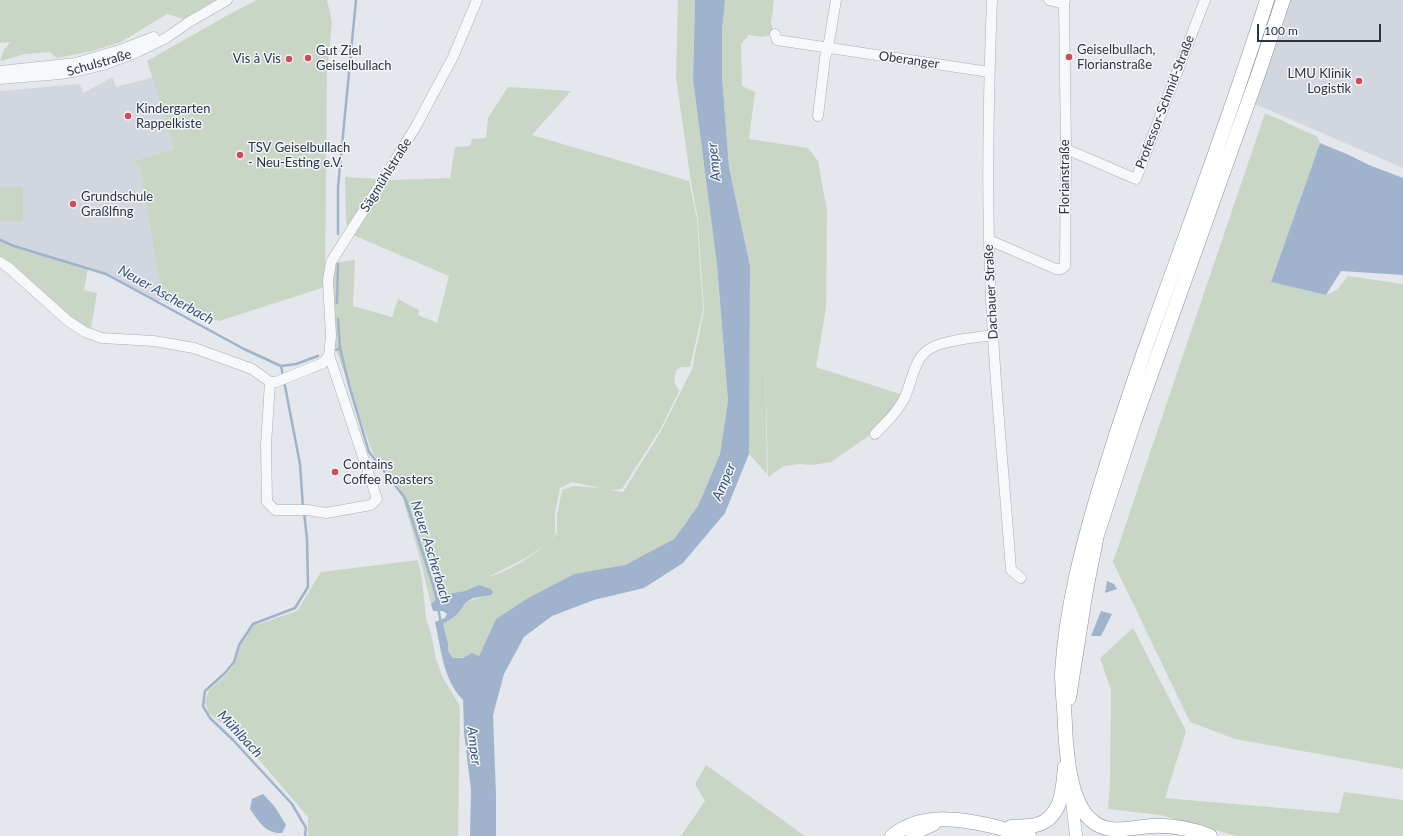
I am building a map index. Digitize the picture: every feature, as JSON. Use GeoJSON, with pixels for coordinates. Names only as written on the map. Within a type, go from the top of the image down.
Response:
{"type":"FeatureCollection","features":[{"type":"Feature","properties":{"kind":"highway"},"geometry":{"type":"LineString","coordinates":[[1210,836],[1185,828],[1168,826],[1151,826],[1113,833],[1095,824],[1088,818],[1083,811],[1070,776],[1066,749],[1062,676],[1065,640],[1085,534],[1120,419],[1245,68],[1267,0]]}},
{"type":"Feature","properties":{"kind":"highway"},"geometry":{"type":"LineString","coordinates":[[1065,718],[1086,590],[1097,535],[1134,422],[1259,72],[1283,0]]}},
{"type":"Feature","properties":{"kind":"highway"},"geometry":{"type":"LineString","coordinates":[[892,836],[906,827],[933,819],[962,821],[1018,831],[1044,822],[1054,814],[1062,795],[1066,749]]}},
{"type":"Feature","properties":{"kind":"highway"},"geometry":{"type":"LineString","coordinates":[[914,836],[929,825],[949,820]]}},
{"type":"Feature","properties":{"kind":"main road"},"geometry":{"type":"LineString","coordinates":[[1070,776],[1076,836]]}},
{"type":"Feature","properties":{"kind":"street","name":"Schulstraße"},"geometry":{"type":"LineString","coordinates":[[0,79],[78,71],[135,53],[166,38],[189,22],[227,0]]}},
{"type":"Feature","properties":{"kind":"street","name":"Sägmühlstraße"},"geometry":{"type":"LineString","coordinates":[[273,382],[266,445],[267,502],[275,510],[304,510],[326,513],[371,505],[377,499],[329,355],[331,336],[328,280],[331,262],[414,128],[453,57],[477,0]]}},
{"type":"Feature","properties":{"kind":"street"},"geometry":{"type":"LineString","coordinates":[[818,116],[825,58],[836,0]]}},
{"type":"Feature","properties":{"kind":"street","name":"Dachauer Straße"},"geometry":{"type":"LineString","coordinates":[[992,0],[989,72],[989,240],[993,335],[1011,570],[1021,578]]}},
{"type":"Feature","properties":{"kind":"street","name":"Florianstraße"},"geometry":{"type":"LineString","coordinates":[[989,240],[1056,269],[1061,269],[1065,266],[1066,149],[1064,2],[1049,0]]}},
{"type":"Feature","properties":{"kind":"street","name":"Professor-Schmid-Straße"},"geometry":{"type":"LineString","coordinates":[[1066,149],[1136,179],[1204,0]]}},
{"type":"Feature","properties":{"kind":"street","name":"Schulstraße"},"geometry":{"type":"LineString","coordinates":[[0,71],[56,66],[100,57],[144,41],[189,22]]}},
{"type":"Feature","properties":{"kind":"street","name":"Oberanger"},"geometry":{"type":"LineString","coordinates":[[775,34],[777,40],[989,72]]}},
{"type":"Feature","properties":{"kind":"street"},"geometry":{"type":"LineString","coordinates":[[0,262],[9,268],[68,321],[85,332],[102,338],[154,341],[194,348],[252,369],[273,382],[323,363],[329,355]]}},
{"type":"Feature","properties":{"kind":"street"},"geometry":{"type":"LineString","coordinates":[[875,434],[895,413],[904,398],[919,358],[931,347],[942,343],[993,335]]}},
{"type":"Feature","properties":{"kind":"shaded area"},"geometry":{"type":"Polygon","coordinates":[[[1290,0],[1403,0],[1403,168],[1255,104],[1290,0]]]}},
{"type":"Feature","properties":{"kind":"shaded area","name":"Grundschule Graßlfing"},"geometry":{"type":"Polygon","coordinates":[[[113,77],[116,87],[154,77],[174,149],[133,161],[140,168],[162,299],[158,302],[106,274],[14,246],[0,240],[0,91],[80,84],[83,93],[113,77]]]}},
{"type":"Feature","properties":{"kind":"green space"},"geometry":{"type":"Polygon","coordinates":[[[0,0],[216,0],[183,19],[167,14],[121,42],[92,51],[57,58],[50,52],[25,54],[0,61],[4,50],[10,42],[0,43],[0,0]]]}},
{"type":"Feature","properties":{"kind":"green space","name":"TSV Geiselbullach - Neu-Esting e.V."},"geometry":{"type":"Polygon","coordinates":[[[257,0],[327,0],[332,22],[327,74],[325,287],[219,321],[165,303],[162,299],[140,168],[133,161],[174,149],[147,61],[257,0]]]}},
{"type":"Feature","properties":{"kind":"green space"},"geometry":{"type":"Polygon","coordinates":[[[678,0],[695,0],[693,80],[717,265],[728,401],[720,454],[698,506],[674,539],[625,565],[572,575],[528,598],[496,619],[479,656],[453,658],[448,651],[448,643],[443,624],[453,618],[465,603],[493,592],[491,589],[479,585],[465,591],[441,595],[431,604],[418,551],[400,489],[373,454],[334,344],[331,292],[333,263],[355,260],[353,306],[392,317],[398,299],[419,310],[418,315],[437,323],[449,276],[353,235],[346,223],[345,177],[393,180],[450,178],[455,147],[470,146],[472,139],[486,138],[488,118],[508,87],[571,91],[532,135],[689,181],[697,219],[703,310],[690,367],[681,367],[676,370],[674,382],[679,391],[661,428],[622,489],[611,490],[623,492],[660,433],[692,369],[704,311],[698,220],[676,77],[678,0]],[[572,482],[560,488],[555,513],[555,534],[548,541],[557,533],[557,516],[562,490],[574,486],[600,488],[572,482]],[[545,544],[526,558],[488,577],[507,570],[526,560],[545,544]]]}},
{"type":"Feature","properties":{"kind":"green space"},"geometry":{"type":"Polygon","coordinates":[[[725,0],[774,0],[771,24],[775,34],[762,37],[749,35],[741,44],[742,86],[755,92],[749,139],[808,148],[818,161],[827,211],[826,308],[816,367],[900,394],[892,411],[880,428],[831,462],[812,465],[800,464],[784,466],[768,477],[765,346],[767,474],[749,454],[750,266],[729,167],[722,76],[722,31],[725,0]]]}},
{"type":"Feature","properties":{"kind":"green space"},"geometry":{"type":"Polygon","coordinates":[[[1265,113],[1318,137],[1320,143],[1271,282],[1326,295],[1337,290],[1348,276],[1403,284],[1403,769],[1235,739],[1190,722],[1113,562],[1265,113]]]}},
{"type":"Feature","properties":{"kind":"green space"},"geometry":{"type":"Polygon","coordinates":[[[0,187],[23,187],[23,221],[0,221],[0,187]]]}},
{"type":"Feature","properties":{"kind":"green space"},"geometry":{"type":"Polygon","coordinates":[[[0,240],[14,246],[88,268],[84,290],[97,293],[90,334],[0,262],[0,240]]]}},
{"type":"Feature","properties":{"kind":"green space"},"geometry":{"type":"Polygon","coordinates":[[[418,560],[422,578],[426,619],[431,633],[436,659],[442,676],[460,706],[458,836],[308,836],[308,817],[244,742],[209,713],[205,702],[209,690],[226,675],[235,663],[240,645],[253,626],[297,611],[321,572],[418,560]]]}},
{"type":"Feature","properties":{"kind":"green space"},"geometry":{"type":"Polygon","coordinates":[[[1133,628],[1186,731],[1165,798],[1339,813],[1344,792],[1403,800],[1403,836],[1237,836],[1160,815],[1108,809],[1110,783],[1111,690],[1100,658],[1133,628]]]}},
{"type":"Feature","properties":{"kind":"green space"},"geometry":{"type":"Polygon","coordinates":[[[706,765],[805,836],[681,836],[705,801],[695,784],[706,765]]]}},
{"type":"Feature","properties":{"kind":"water","name":"Amper"},"geometry":{"type":"Polygon","coordinates":[[[695,0],[725,0],[722,31],[722,76],[729,167],[750,266],[749,454],[725,513],[683,563],[644,588],[594,600],[552,616],[524,637],[504,674],[493,715],[496,836],[470,836],[471,790],[464,733],[463,700],[456,692],[447,673],[441,653],[435,622],[445,618],[447,614],[443,611],[433,611],[431,604],[441,595],[465,591],[479,585],[491,589],[493,592],[491,595],[473,598],[465,603],[456,615],[443,624],[448,643],[448,651],[453,658],[463,658],[472,653],[479,656],[496,619],[528,598],[574,574],[625,565],[674,539],[698,506],[720,454],[728,401],[717,265],[693,80],[695,0]]]}},
{"type":"Feature","properties":{"kind":"water"},"geometry":{"type":"Polygon","coordinates":[[[1320,143],[1369,165],[1403,178],[1403,275],[1341,271],[1326,295],[1271,282],[1320,143]]]}},
{"type":"Feature","properties":{"kind":"water"},"geometry":{"type":"Polygon","coordinates":[[[1107,581],[1114,584],[1117,589],[1105,593],[1107,581]]]}},
{"type":"Feature","properties":{"kind":"water"},"geometry":{"type":"Polygon","coordinates":[[[1101,611],[1112,614],[1101,636],[1091,636],[1101,611]]]}},
{"type":"Feature","properties":{"kind":"water"},"geometry":{"type":"Polygon","coordinates":[[[263,794],[275,807],[286,825],[282,833],[272,832],[263,826],[250,809],[252,799],[263,794]]]}},
{"type":"Feature","properties":{"kind":"waterway"},"geometry":{"type":"LineString","coordinates":[[338,234],[338,187],[356,0]]}},
{"type":"Feature","properties":{"kind":"waterway","name":"Neuer Ascherbach"},"geometry":{"type":"LineString","coordinates":[[0,240],[14,246],[106,274],[244,349],[281,366],[296,364],[318,356]]}},
{"type":"Feature","properties":{"kind":"waterway"},"geometry":{"type":"LineString","coordinates":[[337,303],[338,264]]}},
{"type":"Feature","properties":{"kind":"waterway"},"geometry":{"type":"LineString","coordinates":[[338,319],[340,348]]}},
{"type":"Feature","properties":{"kind":"waterway","name":"Neuer Ascherbach"},"geometry":{"type":"LineString","coordinates":[[336,350],[340,348],[349,385],[369,452],[405,498],[437,601]]}},
{"type":"Feature","properties":{"kind":"waterway"},"geometry":{"type":"LineString","coordinates":[[281,366],[283,376]]}},
{"type":"Feature","properties":{"kind":"waterway"},"geometry":{"type":"LineString","coordinates":[[284,381],[300,464],[303,507]]}},
{"type":"Feature","properties":{"kind":"waterway","name":"Mühlbach"},"geometry":{"type":"LineString","coordinates":[[304,512],[307,539],[308,587],[295,608],[253,624],[239,645],[234,662],[225,673],[205,691],[203,706],[210,718],[233,740],[292,804],[306,828],[305,836]]}},
{"type":"Feature","properties":{"kind":"waterway","name":"Neuer Ascherbach"},"geometry":{"type":"LineString","coordinates":[[438,608],[441,623]]}},
{"type":"Feature","properties":{"kind":"place","name":"Geiselbullach, Florianstraße"},"geometry":{"type":"Point","coordinates":[1069,57]}},
{"type":"Feature","properties":{"kind":"place","name":"Gut Ziel Geiselbullach"},"geometry":{"type":"Point","coordinates":[308,58]}},
{"type":"Feature","properties":{"kind":"place","name":"Vis à Vis"},"geometry":{"type":"Point","coordinates":[289,59]}},
{"type":"Feature","properties":{"kind":"place","name":"LMU Klinik Logistik"},"geometry":{"type":"Point","coordinates":[1359,81]}},
{"type":"Feature","properties":{"kind":"place","name":"Kindergarten Rappelkiste"},"geometry":{"type":"Point","coordinates":[128,116]}},
{"type":"Feature","properties":{"kind":"place","name":"TSV Geiselbullach - Neu-Esting e.V."},"geometry":{"type":"Point","coordinates":[240,155]}},
{"type":"Feature","properties":{"kind":"place","name":"Grundschule Graßlfing"},"geometry":{"type":"Point","coordinates":[73,204]}},
{"type":"Feature","properties":{"kind":"place","name":"Contains Coffee Roasters"},"geometry":{"type":"Point","coordinates":[335,472]}}]}
